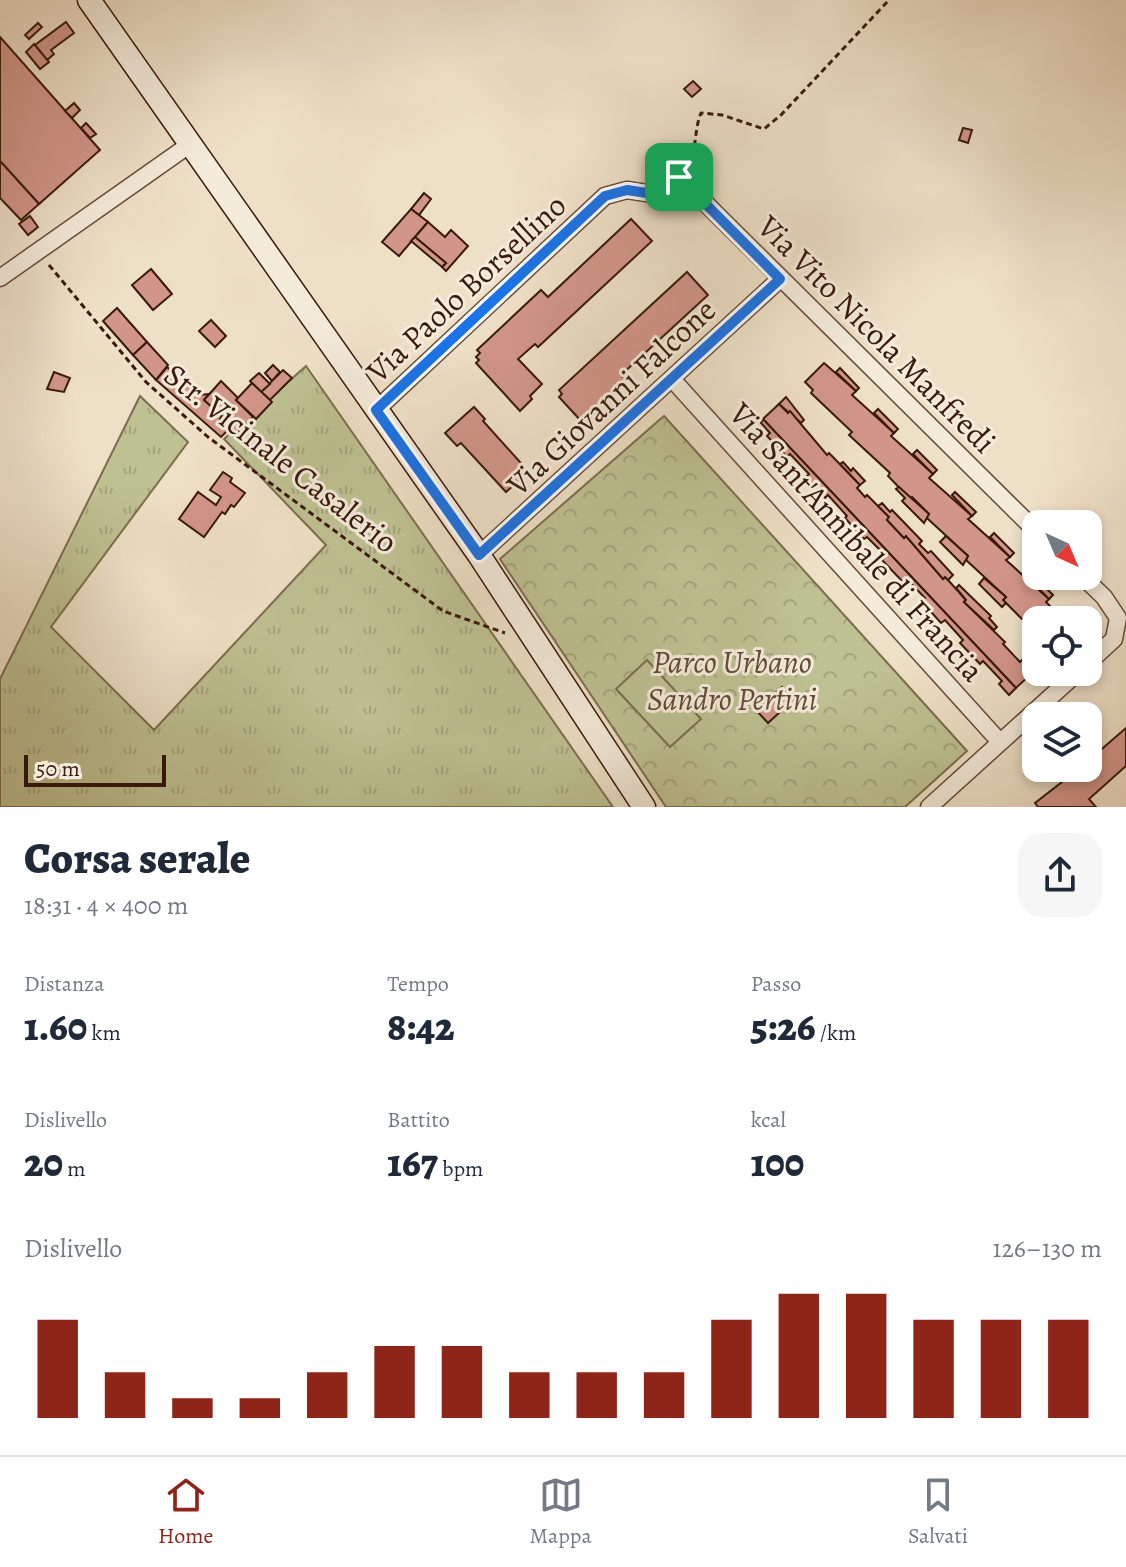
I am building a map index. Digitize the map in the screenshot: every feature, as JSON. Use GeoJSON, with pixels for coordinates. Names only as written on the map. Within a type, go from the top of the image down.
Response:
{"type":"FeatureCollection","features":[{"type":"Feature","properties":{"kind":"main road"},"geometry":{"type":"LineString","coordinates":[[89,0],[479,555],[644,807]]}},
{"type":"Feature","properties":{"kind":"street"},"geometry":{"type":"LineString","coordinates":[[0,278],[189,145]]}},
{"type":"Feature","properties":{"kind":"street","name":"Via Vito Nicola Manfredi"},"geometry":{"type":"LineString","coordinates":[[679,177],[1022,517]]}},
{"type":"Feature","properties":{"kind":"street","name":"Via Paolo Borsellino"},"geometry":{"type":"LineString","coordinates":[[376,410],[605,196],[627,190],[653,194],[679,177]]}},
{"type":"Feature","properties":{"kind":"street","name":"Via Giovanni Falcone"},"geometry":{"type":"LineString","coordinates":[[479,555],[780,279]]}},
{"type":"Feature","properties":{"kind":"street","name":"Via Sant'Annibale di Francia"},"geometry":{"type":"LineString","coordinates":[[672,379],[1000,742]]}},
{"type":"Feature","properties":{"kind":"street"},"geometry":{"type":"LineString","coordinates":[[1097,590],[1118,618],[1114,639],[1102,650]]}},
{"type":"Feature","properties":{"kind":"street"},"geometry":{"type":"LineString","coordinates":[[929,807],[1062,686]]}},
{"type":"Feature","properties":{"kind":"path"},"geometry":{"type":"LineString","coordinates":[[679,177],[690,162],[701,113],[722,115],[764,129],[781,115],[889,0]]}},
{"type":"Feature","properties":{"kind":"path","name":"Str. Vicinale Casalerio"},"geometry":{"type":"LineString","coordinates":[[39,251],[146,382],[208,437],[443,611],[538,645]]}},
{"type":"Feature","properties":{"kind":"green space"},"geometry":{"type":"Polygon","coordinates":[[[306,366],[613,807],[0,807],[0,679],[140,396],[188,442],[51,627],[154,730],[326,545],[224,439],[306,366]]]}},
{"type":"Feature","properties":{"kind":"green space","name":"Parco Urbano Sandro Pertini"},"geometry":{"type":"Polygon","coordinates":[[[664,416],[967,751],[905,807],[666,807],[500,559],[664,416]]]}},
{"type":"Feature","properties":{"kind":"green space"},"geometry":{"type":"Polygon","coordinates":[[[647,660],[701,719],[670,747],[616,689],[647,660]]]}},
{"type":"Feature","properties":{"kind":"building"},"geometry":{"type":"Polygon","coordinates":[[[66,22],[74,33],[51,50],[54,54],[47,60],[35,45],[66,22]]]}},
{"type":"Feature","properties":{"kind":"building"},"geometry":{"type":"Polygon","coordinates":[[[38,23],[42,27],[29,39],[25,35],[38,23]]]}},
{"type":"Feature","properties":{"kind":"building"},"geometry":{"type":"Polygon","coordinates":[[[0,37],[100,150],[39,204],[0,161],[0,37]]]}},
{"type":"Feature","properties":{"kind":"building"},"geometry":{"type":"Polygon","coordinates":[[[34,44],[49,62],[40,69],[26,52],[34,44]]]}},
{"type":"Feature","properties":{"kind":"building"},"geometry":{"type":"Polygon","coordinates":[[[693,81],[701,89],[692,97],[684,89],[693,81]]]}},
{"type":"Feature","properties":{"kind":"building"},"geometry":{"type":"Polygon","coordinates":[[[74,103],[80,110],[72,118],[65,111],[74,103]]]}},
{"type":"Feature","properties":{"kind":"building"},"geometry":{"type":"Polygon","coordinates":[[[86,123],[96,134],[90,138],[81,128],[86,123]]]}},
{"type":"Feature","properties":{"kind":"building"},"geometry":{"type":"Polygon","coordinates":[[[963,128],[972,130],[968,143],[959,140],[963,128]]]}},
{"type":"Feature","properties":{"kind":"building"},"geometry":{"type":"Polygon","coordinates":[[[0,161],[39,204],[21,220],[0,198],[0,161]]]}},
{"type":"Feature","properties":{"kind":"building"},"geometry":{"type":"Polygon","coordinates":[[[424,193],[431,199],[419,215],[411,209],[424,193]]]}},
{"type":"Feature","properties":{"kind":"building"},"geometry":{"type":"Polygon","coordinates":[[[411,209],[428,222],[399,256],[382,242],[411,209]]]}},
{"type":"Feature","properties":{"kind":"building"},"geometry":{"type":"Polygon","coordinates":[[[30,216],[38,227],[28,235],[19,224],[30,216]]]}},
{"type":"Feature","properties":{"kind":"building"},"geometry":{"type":"Polygon","coordinates":[[[631,219],[652,241],[538,347],[535,344],[518,359],[542,384],[520,411],[476,363],[480,353],[477,350],[541,290],[548,297],[631,219]]]}},
{"type":"Feature","properties":{"kind":"building"},"geometry":{"type":"Polygon","coordinates":[[[428,222],[445,237],[451,230],[468,246],[446,271],[442,267],[446,263],[415,237],[428,222]]]}},
{"type":"Feature","properties":{"kind":"building"},"geometry":{"type":"Polygon","coordinates":[[[415,237],[446,263],[442,267],[411,241],[415,237]]]}},
{"type":"Feature","properties":{"kind":"building"},"geometry":{"type":"Polygon","coordinates":[[[151,269],[172,294],[153,310],[132,285],[151,269]]]}},
{"type":"Feature","properties":{"kind":"building"},"geometry":{"type":"Polygon","coordinates":[[[687,272],[708,295],[621,375],[627,381],[582,422],[559,397],[562,394],[559,390],[687,272]]]}},
{"type":"Feature","properties":{"kind":"building"},"geometry":{"type":"Polygon","coordinates":[[[117,308],[147,342],[133,355],[103,321],[117,308]]]}},
{"type":"Feature","properties":{"kind":"building"},"geometry":{"type":"Polygon","coordinates":[[[211,320],[226,336],[215,347],[199,331],[211,320]]]}},
{"type":"Feature","properties":{"kind":"building"},"geometry":{"type":"Polygon","coordinates":[[[147,342],[168,365],[156,380],[133,355],[147,342]]]}},
{"type":"Feature","properties":{"kind":"building"},"geometry":{"type":"Polygon","coordinates":[[[824,363],[856,391],[852,395],[933,474],[929,478],[972,516],[968,519],[1010,557],[1006,560],[1022,575],[1022,590],[1039,590],[1049,599],[1046,602],[1050,606],[1022,606],[1022,619],[1003,600],[1006,597],[966,560],[968,556],[926,517],[929,514],[912,497],[910,499],[888,476],[890,473],[849,435],[852,432],[811,393],[813,390],[805,382],[824,363]]]}},
{"type":"Feature","properties":{"kind":"building"},"geometry":{"type":"Polygon","coordinates":[[[273,365],[280,372],[272,381],[265,373],[273,365]]]}},
{"type":"Feature","properties":{"kind":"building"},"geometry":{"type":"Polygon","coordinates":[[[167,367],[199,395],[209,394],[204,400],[230,428],[221,437],[156,380],[167,367]]]}},
{"type":"Feature","properties":{"kind":"building"},"geometry":{"type":"Polygon","coordinates":[[[840,368],[859,388],[856,391],[836,372],[840,368]]]}},
{"type":"Feature","properties":{"kind":"building"},"geometry":{"type":"Polygon","coordinates":[[[283,370],[292,378],[270,400],[261,392],[283,370]]]}},
{"type":"Feature","properties":{"kind":"building"},"geometry":{"type":"Polygon","coordinates":[[[54,372],[70,378],[64,392],[47,389],[54,372]]]}},
{"type":"Feature","properties":{"kind":"building"},"geometry":{"type":"Polygon","coordinates":[[[259,373],[270,384],[261,392],[250,381],[259,373]]]}},
{"type":"Feature","properties":{"kind":"building"},"geometry":{"type":"Polygon","coordinates":[[[221,381],[253,417],[236,434],[204,400],[221,381]]]}},
{"type":"Feature","properties":{"kind":"building"},"geometry":{"type":"Polygon","coordinates":[[[252,383],[272,402],[256,419],[236,400],[252,383]]]}},
{"type":"Feature","properties":{"kind":"building"},"geometry":{"type":"Polygon","coordinates":[[[786,397],[804,420],[801,423],[779,404],[786,397]]]}},
{"type":"Feature","properties":{"kind":"building"},"geometry":{"type":"Polygon","coordinates":[[[779,404],[788,413],[790,411],[827,455],[829,453],[860,485],[857,488],[865,497],[867,495],[889,517],[887,520],[904,538],[906,536],[943,579],[945,577],[1020,662],[1022,660],[1022,682],[1016,688],[763,419],[779,404]]]}},
{"type":"Feature","properties":{"kind":"building"},"geometry":{"type":"Polygon","coordinates":[[[474,407],[529,472],[506,492],[461,443],[457,446],[445,433],[474,407]]]}},
{"type":"Feature","properties":{"kind":"building"},"geometry":{"type":"Polygon","coordinates":[[[878,409],[898,429],[894,433],[874,413],[878,409]]]}},
{"type":"Feature","properties":{"kind":"building"},"geometry":{"type":"Polygon","coordinates":[[[763,419],[1016,688],[1009,695],[999,684],[1002,681],[960,643],[963,640],[945,620],[941,623],[921,601],[925,598],[906,578],[902,581],[882,560],[886,556],[867,537],[864,539],[828,495],[825,498],[806,477],[809,474],[790,454],[787,457],[767,436],[770,433],[761,423],[763,419]]]}},
{"type":"Feature","properties":{"kind":"building"},"geometry":{"type":"Polygon","coordinates":[[[917,450],[937,470],[933,474],[913,454],[917,450]]]}},
{"type":"Feature","properties":{"kind":"building"},"geometry":{"type":"Polygon","coordinates":[[[843,462],[865,481],[860,485],[840,464],[843,462]]]}},
{"type":"Feature","properties":{"kind":"building"},"geometry":{"type":"Polygon","coordinates":[[[223,472],[232,478],[230,482],[245,493],[234,507],[231,505],[225,514],[222,512],[204,537],[179,519],[198,492],[216,505],[221,497],[210,490],[223,472]]]}},
{"type":"Feature","properties":{"kind":"building"},"geometry":{"type":"Polygon","coordinates":[[[899,487],[929,514],[924,523],[902,501],[905,498],[896,489],[899,487]]]}},
{"type":"Feature","properties":{"kind":"building"},"geometry":{"type":"Polygon","coordinates":[[[955,492],[976,512],[972,516],[952,495],[955,492]]]}},
{"type":"Feature","properties":{"kind":"building"},"geometry":{"type":"Polygon","coordinates":[[[882,503],[922,541],[919,544],[928,553],[931,551],[953,575],[948,580],[943,579],[906,536],[904,538],[887,520],[889,517],[878,506],[882,503]]]}},
{"type":"Feature","properties":{"kind":"building"},"geometry":{"type":"Polygon","coordinates":[[[994,533],[1014,553],[1010,557],[990,537],[994,533]]]}},
{"type":"Feature","properties":{"kind":"building"},"geometry":{"type":"Polygon","coordinates":[[[946,536],[968,556],[963,565],[940,542],[946,536]]]}},
{"type":"Feature","properties":{"kind":"building"},"geometry":{"type":"Polygon","coordinates":[[[984,578],[1006,597],[1002,607],[979,584],[984,578]]]}},
{"type":"Feature","properties":{"kind":"building"},"geometry":{"type":"Polygon","coordinates":[[[959,585],[991,616],[989,618],[997,627],[994,630],[964,602],[966,600],[956,588],[959,585]]]}},
{"type":"Feature","properties":{"kind":"building"},"geometry":{"type":"Polygon","coordinates":[[[1040,590],[1048,590],[1053,595],[1049,599],[1040,590]]]}},
{"type":"Feature","properties":{"kind":"building"},"geometry":{"type":"Polygon","coordinates":[[[782,687],[793,700],[768,723],[756,710],[782,687]]]}},
{"type":"Feature","properties":{"kind":"building"},"geometry":{"type":"Polygon","coordinates":[[[1126,728],[1126,766],[1089,799],[1096,807],[1038,807],[1035,803],[1062,782],[1102,782],[1102,749],[1126,728]]]}},
{"type":"Feature","properties":{"kind":"route"},"geometry":{"type":"LineString","coordinates":[[679,177],[780,279],[479,555],[376,410],[605,196],[627,190],[653,194],[679,177]]}}]}
